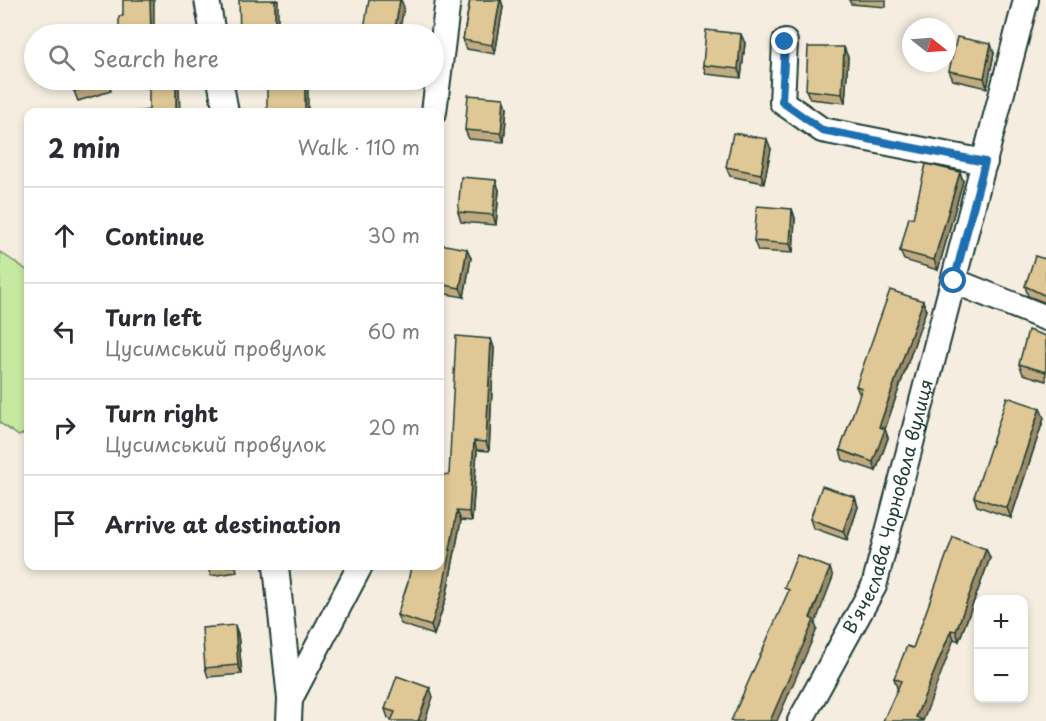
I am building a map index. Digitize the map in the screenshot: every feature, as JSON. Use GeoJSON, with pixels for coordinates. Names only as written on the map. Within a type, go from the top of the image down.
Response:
{"type":"FeatureCollection","features":[{"type":"Feature","properties":{"kind":"street"},"geometry":{"type":"LineString","coordinates":[[207,0],[211,24]]}},
{"type":"Feature","properties":{"kind":"street"},"geometry":{"type":"LineString","coordinates":[[444,32],[448,0]]}},
{"type":"Feature","properties":{"kind":"street","name":"В'ячеслава Чорновола вулиця"},"geometry":{"type":"LineString","coordinates":[[800,721],[874,586],[1026,0]]}},
{"type":"Feature","properties":{"kind":"street"},"geometry":{"type":"LineString","coordinates":[[785,42],[782,102],[822,130],[985,162]]}},
{"type":"Feature","properties":{"kind":"street"},"geometry":{"type":"LineString","coordinates":[[222,90],[225,108]]}},
{"type":"Feature","properties":{"kind":"street"},"geometry":{"type":"LineString","coordinates":[[434,108],[437,90]]}},
{"type":"Feature","properties":{"kind":"street"},"geometry":{"type":"LineString","coordinates":[[954,281],[1046,318]]}},
{"type":"Feature","properties":{"kind":"street"},"geometry":{"type":"LineString","coordinates":[[276,570],[289,710]]}},
{"type":"Feature","properties":{"kind":"street"},"geometry":{"type":"LineString","coordinates":[[289,710],[358,570]]}},
{"type":"Feature","properties":{"kind":"green space"},"geometry":{"type":"Polygon","coordinates":[[[0,252],[24,268],[24,433],[19,436],[0,423],[0,252]]]}},
{"type":"Feature","properties":{"kind":"building"},"geometry":{"type":"Polygon","coordinates":[[[123,0],[150,0],[151,24],[119,24],[119,16],[123,16],[123,0]]]}},
{"type":"Feature","properties":{"kind":"building"},"geometry":{"type":"Polygon","coordinates":[[[239,0],[275,0],[275,24],[240,24],[239,0]]]}},
{"type":"Feature","properties":{"kind":"building"},"geometry":{"type":"Polygon","coordinates":[[[369,0],[400,0],[396,24],[365,24],[369,0]]]}},
{"type":"Feature","properties":{"kind":"building"},"geometry":{"type":"Polygon","coordinates":[[[470,0],[500,0],[492,45],[463,40],[470,0]]]}},
{"type":"Feature","properties":{"kind":"building"},"geometry":{"type":"Polygon","coordinates":[[[706,30],[741,34],[738,69],[703,65],[706,30]]]}},
{"type":"Feature","properties":{"kind":"building"},"geometry":{"type":"Polygon","coordinates":[[[957,37],[991,44],[984,78],[954,72],[956,72],[957,37]]]}},
{"type":"Feature","properties":{"kind":"building"},"geometry":{"type":"Polygon","coordinates":[[[808,47],[844,47],[842,94],[806,90],[808,47]]]}},
{"type":"Feature","properties":{"kind":"building"},"geometry":{"type":"Polygon","coordinates":[[[149,90],[176,90],[176,108],[149,108],[149,90]]]}},
{"type":"Feature","properties":{"kind":"building"},"geometry":{"type":"Polygon","coordinates":[[[267,90],[305,90],[305,108],[267,108],[267,90]]]}},
{"type":"Feature","properties":{"kind":"building"},"geometry":{"type":"Polygon","coordinates":[[[468,95],[504,98],[501,133],[465,130],[468,95]]]}},
{"type":"Feature","properties":{"kind":"building"},"geometry":{"type":"Polygon","coordinates":[[[733,133],[767,139],[761,174],[726,167],[733,133]]]}},
{"type":"Feature","properties":{"kind":"building"},"geometry":{"type":"Polygon","coordinates":[[[926,164],[960,172],[934,260],[900,251],[909,217],[913,218],[926,164]]]}},
{"type":"Feature","properties":{"kind":"building"},"geometry":{"type":"Polygon","coordinates":[[[461,177],[496,180],[493,215],[458,212],[461,177]]]}},
{"type":"Feature","properties":{"kind":"building"},"geometry":{"type":"Polygon","coordinates":[[[757,206],[792,209],[790,244],[754,241],[757,206]]]}},
{"type":"Feature","properties":{"kind":"building"},"geometry":{"type":"Polygon","coordinates":[[[444,245],[467,249],[460,288],[444,285],[444,245]]]}},
{"type":"Feature","properties":{"kind":"building"},"geometry":{"type":"Polygon","coordinates":[[[1046,254],[1046,296],[1025,286],[1035,256],[1045,259],[1046,254]]]}},
{"type":"Feature","properties":{"kind":"building"},"geometry":{"type":"Polygon","coordinates":[[[890,290],[923,301],[879,427],[885,429],[873,462],[840,450],[862,388],[856,386],[890,290]]]}},
{"type":"Feature","properties":{"kind":"building"},"geometry":{"type":"Polygon","coordinates":[[[1028,330],[1046,336],[1046,372],[1019,364],[1028,330]]]}},
{"type":"Feature","properties":{"kind":"building"},"geometry":{"type":"Polygon","coordinates":[[[456,336],[491,339],[486,442],[474,441],[469,512],[457,511],[443,588],[431,626],[397,615],[410,570],[444,570],[444,474],[449,475],[456,336]]]}},
{"type":"Feature","properties":{"kind":"building"},"geometry":{"type":"Polygon","coordinates":[[[1007,397],[1040,408],[1007,508],[974,497],[1007,397]]]}},
{"type":"Feature","properties":{"kind":"building"},"geometry":{"type":"Polygon","coordinates":[[[822,486],[855,497],[843,531],[810,519],[822,486]]]}},
{"type":"Feature","properties":{"kind":"building"},"geometry":{"type":"Polygon","coordinates":[[[953,537],[986,549],[956,631],[951,630],[916,717],[922,720],[883,721],[901,681],[894,678],[907,646],[913,648],[953,537]]]}},
{"type":"Feature","properties":{"kind":"building"},"geometry":{"type":"Polygon","coordinates":[[[797,555],[830,568],[810,618],[814,620],[770,721],[731,721],[789,590],[784,588],[797,555]]]}},
{"type":"Feature","properties":{"kind":"building"},"geometry":{"type":"Polygon","coordinates":[[[235,625],[238,665],[205,668],[202,628],[235,625]]]}},
{"type":"Feature","properties":{"kind":"building"},"geometry":{"type":"Polygon","coordinates":[[[397,676],[430,688],[418,721],[391,721],[395,712],[385,709],[397,676]]]}},
{"type":"Feature","properties":{"kind":"route"},"geometry":{"type":"LineString","coordinates":[[785,42],[782,102],[822,130],[985,162],[954,281]]}}]}
